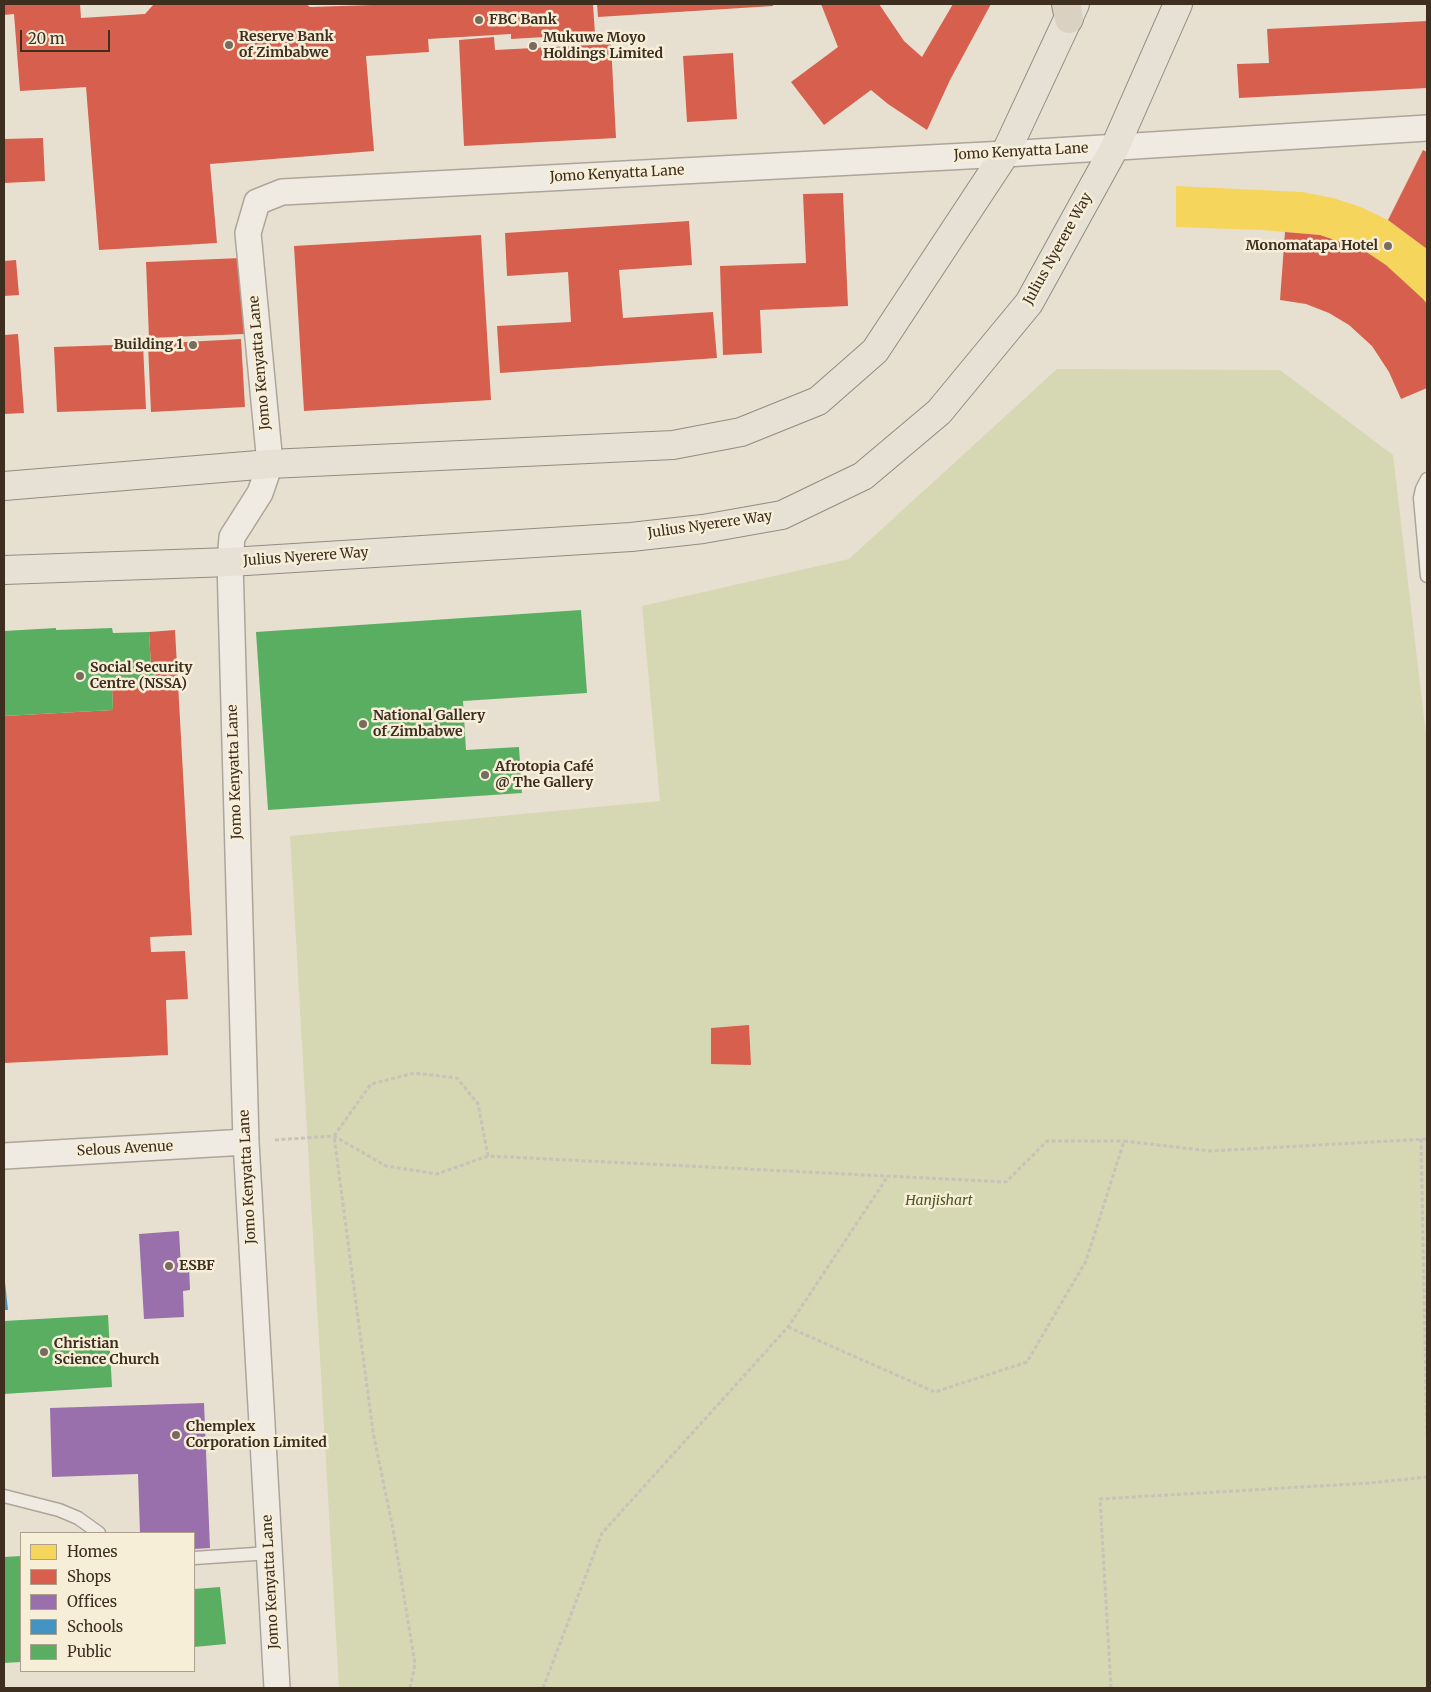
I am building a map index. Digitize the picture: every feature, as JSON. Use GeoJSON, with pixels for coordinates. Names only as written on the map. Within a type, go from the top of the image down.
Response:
{"type":"FeatureCollection","features":[{"type":"Feature","properties":{"kind":"main road","name":"Julius Nyerere Way"},"geometry":{"type":"LineString","coordinates":[[4,570],[230,562],[631,536],[703,529],[782,515],[862,476],[939,412],[1029,303],[1115,147],[1178,4]]}},
{"type":"Feature","properties":{"kind":"main road"},"geometry":{"type":"LineString","coordinates":[[4,486],[270,464],[673,445],[741,432],[818,401],[875,351],[1005,154],[1070,9]]}},
{"type":"Feature","properties":{"kind":"street","name":"Jomo Kenyatta Lane"},"geometry":{"type":"LineString","coordinates":[[277,1688],[246,1142],[230,562],[232,538],[260,492],[270,464],[248,233],[257,202],[282,192],[1005,154],[1427,128]]}},
{"type":"Feature","properties":{"kind":"street","name":"Selous Avenue"},"geometry":{"type":"LineString","coordinates":[[4,1156],[246,1142]]}},
{"type":"Feature","properties":{"kind":"lane"},"geometry":{"type":"LineString","coordinates":[[1427,479],[1420,498],[1427,576]]}},
{"type":"Feature","properties":{"kind":"lane"},"geometry":{"type":"LineString","coordinates":[[4,1496],[59,1510],[78,1518],[98,1532]]}},
{"type":"Feature","properties":{"kind":"lane"},"geometry":{"type":"LineString","coordinates":[[195,1558],[270,1553]]}},
{"type":"Feature","properties":{"kind":"path"},"geometry":{"type":"LineString","coordinates":[[410,1688],[415,1664],[393,1529],[373,1432],[334,1136],[371,1084],[414,1073],[456,1078],[478,1104],[488,1156]]}},
{"type":"Feature","properties":{"kind":"path"},"geometry":{"type":"LineString","coordinates":[[246,1142],[334,1136],[386,1166],[437,1174],[488,1156],[1006,1182],[1047,1141],[1124,1142],[1211,1151],[1427,1139]]}},
{"type":"Feature","properties":{"kind":"path"},"geometry":{"type":"LineString","coordinates":[[1421,1139],[1427,1438]]}},
{"type":"Feature","properties":{"kind":"path"},"geometry":{"type":"LineString","coordinates":[[788,1326],[935,1392],[1027,1362],[1086,1261],[1124,1142]]}},
{"type":"Feature","properties":{"kind":"path"},"geometry":{"type":"LineString","coordinates":[[543,1688],[602,1533],[788,1326],[888,1176]]}},
{"type":"Feature","properties":{"kind":"path"},"geometry":{"type":"LineString","coordinates":[[1111,1688],[1100,1499],[1369,1484],[1427,1477]]}},
{"type":"Feature","properties":{"kind":"green space","name":"Hanjishart"},"geometry":{"type":"Polygon","coordinates":[[[1057,369],[1280,370],[1393,455],[1427,743],[1427,1688],[339,1688],[290,836],[660,801],[642,606],[849,559],[1057,369]]]}},
{"type":"Feature","properties":{"kind":"building: Homes","name":"Monomatapa Hotel"},"geometry":{"type":"Polygon","coordinates":[[[1176,186],[1302,192],[1333,198],[1361,207],[1388,220],[1427,249],[1427,304],[1386,265],[1368,253],[1320,235],[1262,230],[1176,227],[1176,186]]]}},
{"type":"Feature","properties":{"kind":"building: Shops"},"geometry":{"type":"Polygon","coordinates":[[[4,4],[80,4],[81,18],[145,14],[154,4],[306,4],[310,7],[403,4],[593,4],[595,34],[511,39],[511,34],[428,39],[429,52],[366,56],[374,151],[210,164],[217,243],[99,250],[86,87],[20,91],[14,14],[4,15],[4,4]]]}},
{"type":"Feature","properties":{"kind":"building: Shops"},"geometry":{"type":"Polygon","coordinates":[[[597,4],[773,4],[773,6],[598,17],[597,4]]]}},
{"type":"Feature","properties":{"kind":"building: Shops"},"geometry":{"type":"Polygon","coordinates":[[[821,4],[879,4],[904,41],[922,57],[953,4],[991,4],[950,80],[927,130],[888,104],[871,90],[824,125],[791,82],[838,47],[821,4]]]}},
{"type":"Feature","properties":{"kind":"building: Shops"},"geometry":{"type":"Polygon","coordinates":[[[1427,21],[1427,88],[1239,98],[1237,64],[1269,63],[1267,29],[1427,21]]]}},
{"type":"Feature","properties":{"kind":"building: Shops"},"geometry":{"type":"Polygon","coordinates":[[[494,37],[495,50],[611,44],[616,138],[464,146],[459,40],[494,37]]]}},
{"type":"Feature","properties":{"kind":"building: Shops"},"geometry":{"type":"Polygon","coordinates":[[[733,53],[737,119],[687,122],[683,56],[733,53]]]}},
{"type":"Feature","properties":{"kind":"building: Shops"},"geometry":{"type":"Polygon","coordinates":[[[43,138],[45,181],[4,183],[4,139],[43,138]]]}},
{"type":"Feature","properties":{"kind":"building: Shops"},"geometry":{"type":"Polygon","coordinates":[[[1423,150],[1427,152],[1427,249],[1388,220],[1423,150]]]}},
{"type":"Feature","properties":{"kind":"building: Shops"},"geometry":{"type":"Polygon","coordinates":[[[843,193],[848,306],[760,310],[762,353],[723,355],[720,266],[806,263],[803,194],[843,193]]]}},
{"type":"Feature","properties":{"kind":"building: Shops"},"geometry":{"type":"Polygon","coordinates":[[[689,221],[692,265],[619,270],[623,318],[713,312],[717,358],[500,373],[497,326],[571,322],[568,272],[507,276],[505,233],[689,221]]]}},
{"type":"Feature","properties":{"kind":"building: Shops"},"geometry":{"type":"Polygon","coordinates":[[[1285,232],[1320,235],[1368,253],[1386,265],[1423,299],[1427,304],[1427,388],[1401,399],[1389,372],[1372,346],[1349,325],[1329,313],[1306,304],[1280,300],[1285,232]]]}},
{"type":"Feature","properties":{"kind":"building: Shops"},"geometry":{"type":"Polygon","coordinates":[[[481,235],[491,400],[304,411],[294,246],[481,235]]]}},
{"type":"Feature","properties":{"kind":"building: Shops"},"geometry":{"type":"Polygon","coordinates":[[[241,258],[244,334],[149,338],[146,262],[241,258]]]}},
{"type":"Feature","properties":{"kind":"building: Shops"},"geometry":{"type":"Polygon","coordinates":[[[16,260],[19,295],[4,296],[4,261],[16,260]]]}},
{"type":"Feature","properties":{"kind":"building: Shops"},"geometry":{"type":"Polygon","coordinates":[[[18,334],[24,413],[4,414],[4,335],[18,334]]]}},
{"type":"Feature","properties":{"kind":"building: Shops"},"geometry":{"type":"Polygon","coordinates":[[[241,339],[245,407],[151,412],[148,344],[241,339]]]}},
{"type":"Feature","properties":{"kind":"building: Shops"},"geometry":{"type":"Polygon","coordinates":[[[143,344],[146,409],[57,412],[54,347],[143,344]]]}},
{"type":"Feature","properties":{"kind":"building: Shops"},"geometry":{"type":"Polygon","coordinates":[[[175,630],[192,935],[150,937],[151,952],[185,951],[188,999],[166,1000],[168,1055],[4,1063],[4,716],[113,710],[112,687],[156,684],[156,667],[151,667],[149,632],[175,630]]]}},
{"type":"Feature","properties":{"kind":"building: Shops"},"geometry":{"type":"Polygon","coordinates":[[[749,1025],[751,1065],[711,1064],[711,1028],[749,1025]]]}},
{"type":"Feature","properties":{"kind":"building: Offices"},"geometry":{"type":"Polygon","coordinates":[[[179,1231],[181,1267],[189,1266],[190,1290],[183,1291],[184,1317],[144,1319],[139,1234],[179,1231]]]}},
{"type":"Feature","properties":{"kind":"building: Offices"},"geometry":{"type":"Polygon","coordinates":[[[204,1403],[210,1548],[195,1549],[195,1532],[140,1532],[138,1474],[52,1477],[50,1408],[204,1403]]]}},
{"type":"Feature","properties":{"kind":"building: Schools"},"geometry":{"type":"Polygon","coordinates":[[[5,1282],[8,1310],[4,1310],[5,1282]]]}},
{"type":"Feature","properties":{"kind":"building: Public","name":"National Gallery of Zimbabwe"},"geometry":{"type":"Polygon","coordinates":[[[581,610],[587,693],[463,701],[466,750],[519,747],[522,793],[268,810],[256,632],[581,610]]]}},
{"type":"Feature","properties":{"kind":"building: Public","name":"Social Security Centre (NSSA)"},"geometry":{"type":"Polygon","coordinates":[[[56,628],[56,630],[112,628],[113,633],[149,632],[151,667],[156,667],[156,684],[112,687],[113,710],[4,716],[4,631],[56,628]]]}},
{"type":"Feature","properties":{"kind":"building: Public"},"geometry":{"type":"Polygon","coordinates":[[[108,1315],[112,1387],[4,1394],[4,1321],[108,1315]]]}},
{"type":"Feature","properties":{"kind":"building: Public"},"geometry":{"type":"Polygon","coordinates":[[[20,1556],[20,1662],[4,1663],[4,1557],[20,1556]]]}},
{"type":"Feature","properties":{"kind":"building: Public"},"geometry":{"type":"Polygon","coordinates":[[[220,1587],[226,1644],[195,1647],[195,1589],[220,1587]]]}},
{"type":"Feature","properties":{"kind":"place","name":"FBC Bank"},"geometry":{"type":"Point","coordinates":[479,20]}},
{"type":"Feature","properties":{"kind":"place","name":"Reserve Bank of Zimbabwe"},"geometry":{"type":"Point","coordinates":[229,45]}},
{"type":"Feature","properties":{"kind":"place","name":"Mukuwe Moyo Holdings Limited"},"geometry":{"type":"Point","coordinates":[533,46]}},
{"type":"Feature","properties":{"kind":"place","name":"Monomatapa Hotel"},"geometry":{"type":"Point","coordinates":[1388,246]}},
{"type":"Feature","properties":{"kind":"place","name":"Building 1"},"geometry":{"type":"Point","coordinates":[193,345]}},
{"type":"Feature","properties":{"kind":"place","name":"Social Security Centre (NSSA)"},"geometry":{"type":"Point","coordinates":[80,676]}},
{"type":"Feature","properties":{"kind":"place","name":"National Gallery of Zimbabwe"},"geometry":{"type":"Point","coordinates":[363,724]}},
{"type":"Feature","properties":{"kind":"place","name":"Afrotopia Café @ The Gallery"},"geometry":{"type":"Point","coordinates":[485,775]}},
{"type":"Feature","properties":{"kind":"place","name":"ESBF"},"geometry":{"type":"Point","coordinates":[169,1266]}},
{"type":"Feature","properties":{"kind":"place","name":"Christian Science Church"},"geometry":{"type":"Point","coordinates":[44,1352]}},
{"type":"Feature","properties":{"kind":"place","name":"Chemplex Corporation Limited"},"geometry":{"type":"Point","coordinates":[176,1435]}}]}
